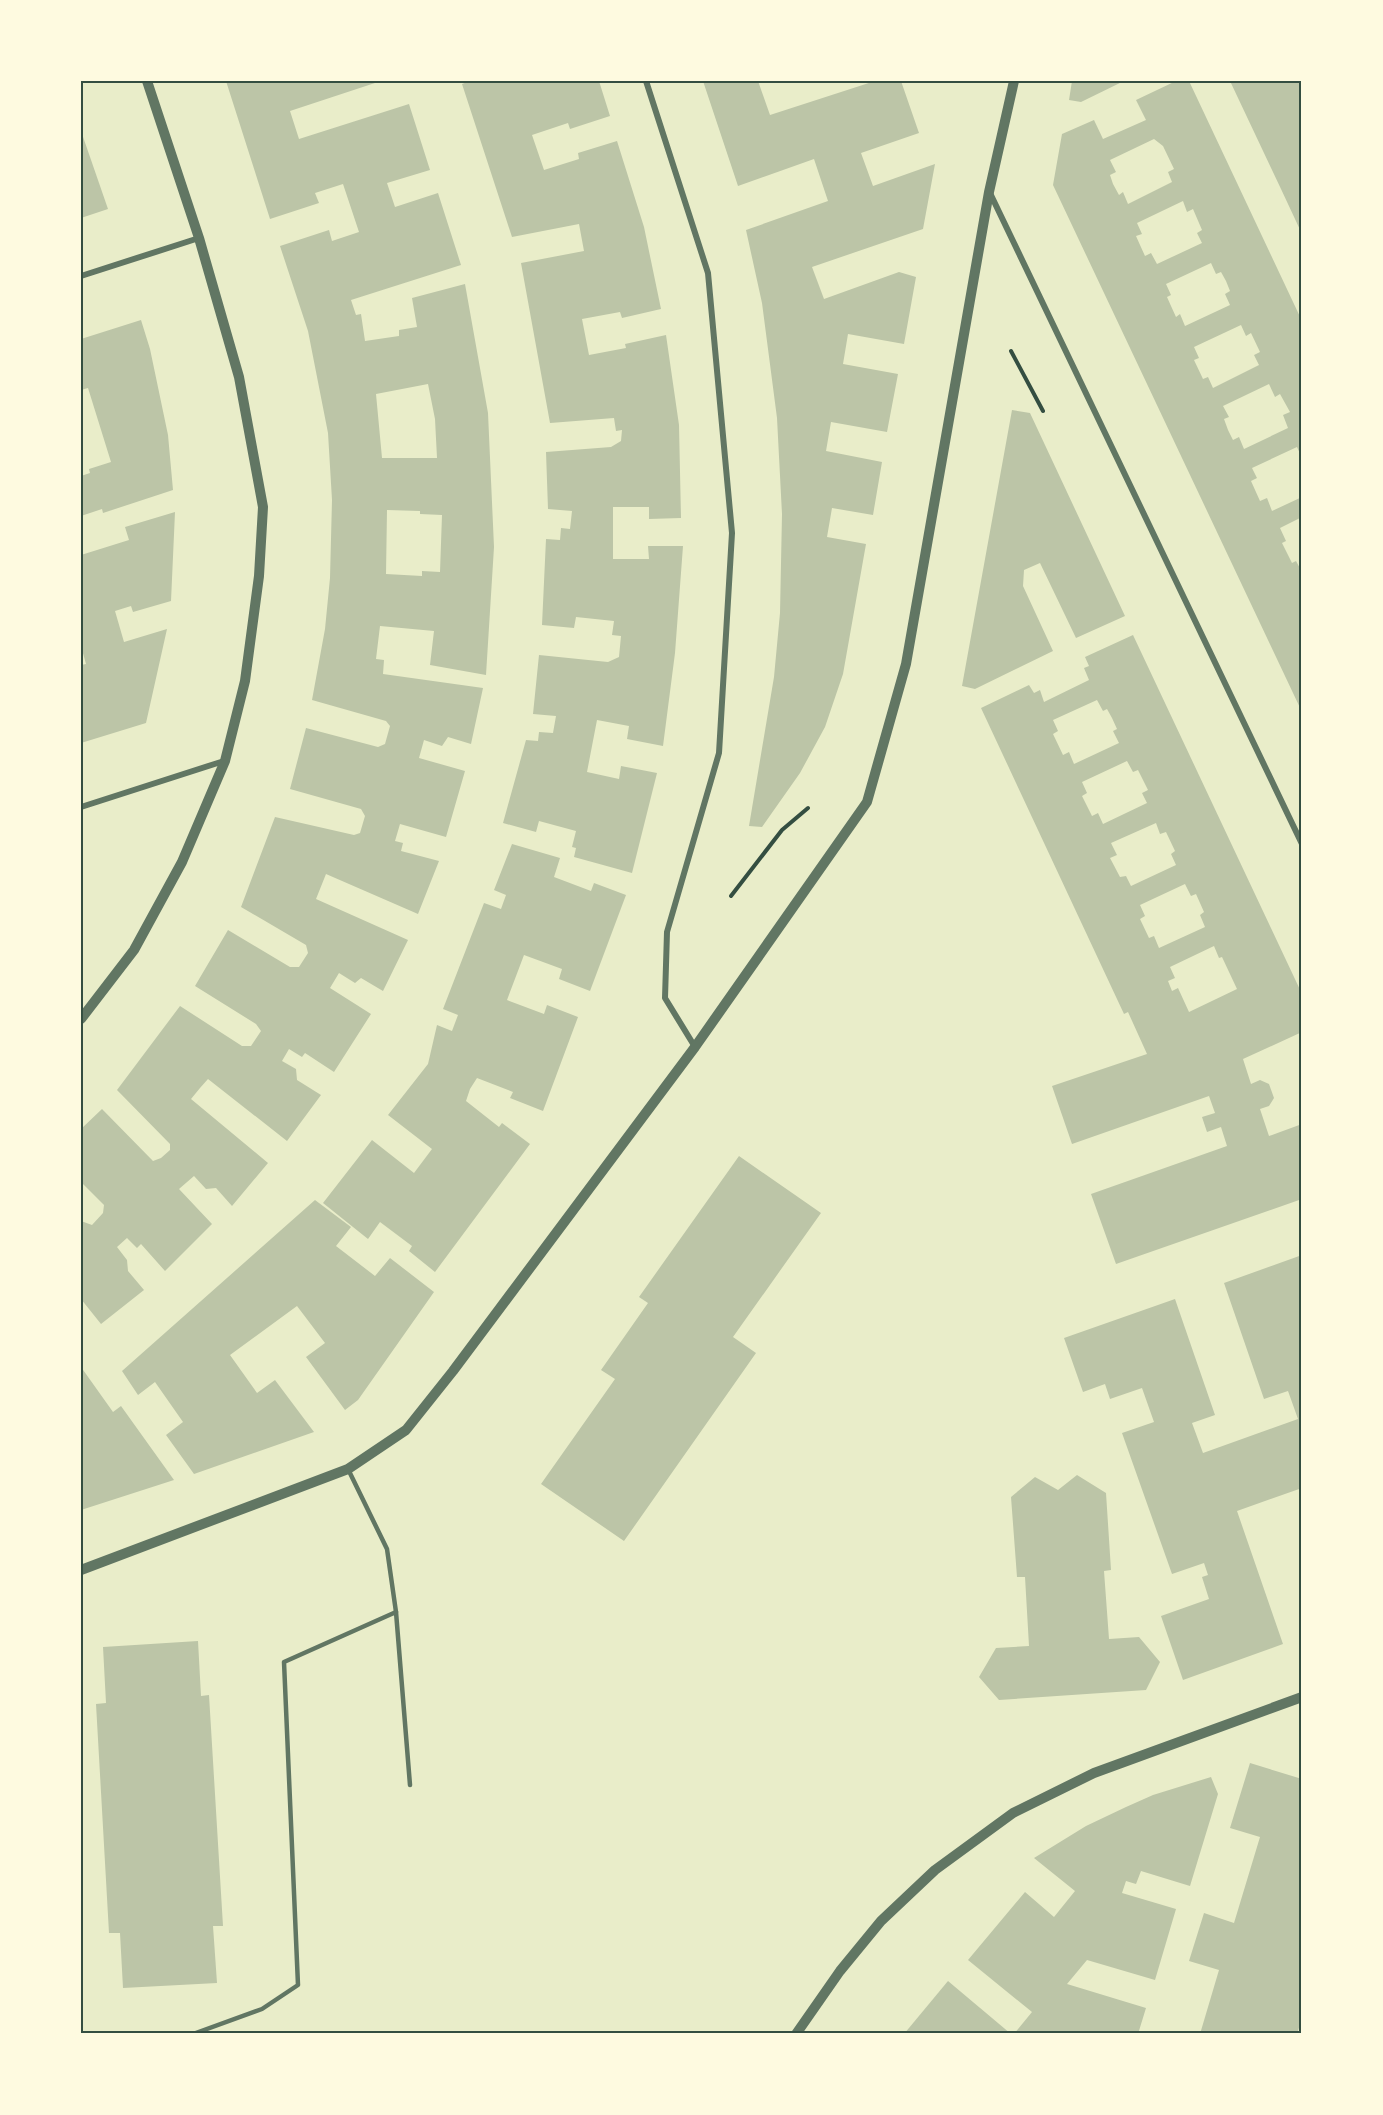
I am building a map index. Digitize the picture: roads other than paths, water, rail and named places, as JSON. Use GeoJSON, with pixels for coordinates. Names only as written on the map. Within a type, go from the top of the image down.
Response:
{"type":"FeatureCollection","features":[{"type":"Feature","properties":{"kind":"street"},"geometry":{"type":"LineString","coordinates":[[81,1019],[134,950],[182,862],[225,760],[245,681],[259,576],[262,507],[239,377],[199,238],[147,81]]}},
{"type":"Feature","properties":{"kind":"street"},"geometry":{"type":"LineString","coordinates":[[646,81],[708,273],[732,533],[719,753],[667,932],[664,998],[695,1047]]}},
{"type":"Feature","properties":{"kind":"street"},"geometry":{"type":"LineString","coordinates":[[81,1570],[348,1469],[406,1430],[460,1362],[695,1047],[867,802],[906,664],[990,192],[1014,81]]}},
{"type":"Feature","properties":{"kind":"street"},"geometry":{"type":"LineString","coordinates":[[990,192],[1302,844]]}},
{"type":"Feature","properties":{"kind":"street"},"geometry":{"type":"LineString","coordinates":[[81,276],[199,238]]}},
{"type":"Feature","properties":{"kind":"street"},"geometry":{"type":"LineString","coordinates":[[81,807],[225,760]]}},
{"type":"Feature","properties":{"kind":"street"},"geometry":{"type":"LineString","coordinates":[[795,2034],[840,1971],[880,1921],[935,1870],[1013,1813],[1094,1773],[1302,1697]]}},
{"type":"Feature","properties":{"kind":"lane"},"geometry":{"type":"LineString","coordinates":[[348,1469],[387,1549],[396,1612],[410,1785]]}},
{"type":"Feature","properties":{"kind":"lane"},"geometry":{"type":"LineString","coordinates":[[193,2034],[262,2009],[298,1985],[284,1662],[396,1612]]}}]}
